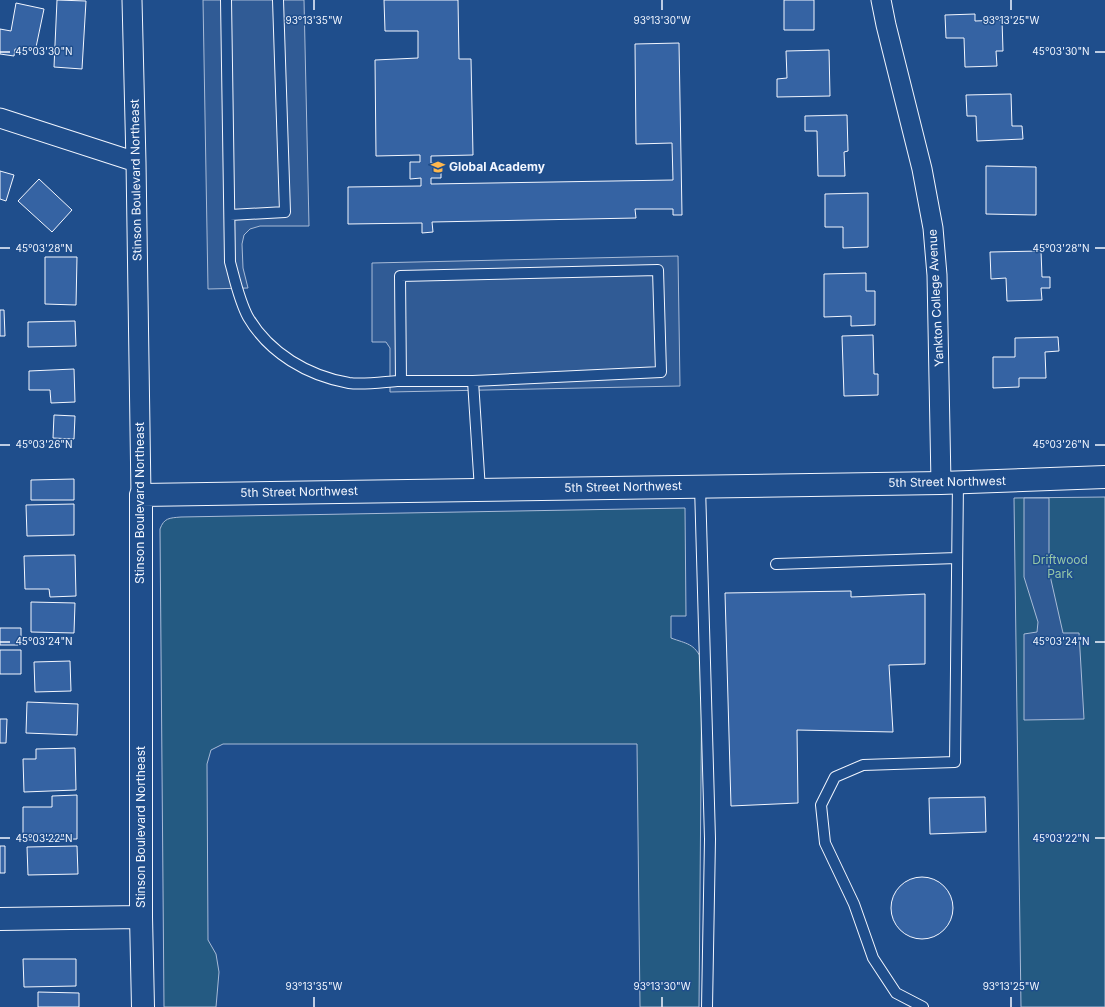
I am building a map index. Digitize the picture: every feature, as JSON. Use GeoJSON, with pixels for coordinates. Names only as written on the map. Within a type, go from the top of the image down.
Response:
{"type":"FeatureCollection","features":[{"type":"Feature","properties":{"kind":"street","name":"Stinson Boulevard Northeast"},"geometry":{"type":"LineString","coordinates":[[132,0],[136,162],[140,495],[141,917],[143,1007]]}},
{"type":"Feature","properties":{"kind":"street","name":"Yankton College Avenue"},"geometry":{"type":"LineString","coordinates":[[881,0],[922,169],[933,228],[950,482]]}},
{"type":"Feature","properties":{"kind":"street"},"geometry":{"type":"LineString","coordinates":[[0,118],[136,162]]}},
{"type":"Feature","properties":{"kind":"street","name":"5th Street Northwest"},"geometry":{"type":"LineString","coordinates":[[140,495],[950,482],[1105,477]]}},
{"type":"Feature","properties":{"kind":"street"},"geometry":{"type":"LineString","coordinates":[[0,919],[141,917]]}},
{"type":"Feature","properties":{"kind":"lane"},"geometry":{"type":"LineString","coordinates":[[226,0],[230,262],[237,290],[248,316],[265,340],[290,361],[320,376],[350,383],[473,381],[661,372],[658,270],[400,276],[401,381]]}},
{"type":"Feature","properties":{"kind":"lane"},"geometry":{"type":"LineString","coordinates":[[230,215],[285,212],[278,0]]}},
{"type":"Feature","properties":{"kind":"lane"},"geometry":{"type":"LineString","coordinates":[[473,381],[480,490]]}},
{"type":"Feature","properties":{"kind":"lane"},"geometry":{"type":"LineString","coordinates":[[923,1007],[896,993],[873,958],[854,904],[825,843],[821,805],[835,777],[862,765],[955,762],[957,558],[950,482]]}},
{"type":"Feature","properties":{"kind":"lane"},"geometry":{"type":"LineString","coordinates":[[700,486],[710,839],[706,1007]]}},
{"type":"Feature","properties":{"kind":"lane"},"geometry":{"type":"LineString","coordinates":[[776,564],[957,558]]}},
{"type":"Feature","properties":{"kind":"green space","name":"Driftwood Park"},"geometry":{"type":"Polygon","coordinates":[[[1105,497],[1105,1007],[1021,1007],[1014,498],[1105,497]]]}},
{"type":"Feature","properties":{"kind":"green space"},"geometry":{"type":"Polygon","coordinates":[[[685,508],[686,616],[671,616],[671,638],[693,647],[702,660],[699,1007],[640,1007],[637,744],[223,744],[211,750],[207,764],[208,940],[216,954],[219,972],[216,1007],[164,1007],[160,529],[165,521],[170,518],[181,517],[685,508]]]}},
{"type":"Feature","properties":{"kind":"shaded area"},"geometry":{"type":"Polygon","coordinates":[[[203,0],[304,0],[309,226],[260,226],[250,229],[244,235],[242,244],[243,268],[248,288],[208,289],[203,0]]]}},
{"type":"Feature","properties":{"kind":"shaded area"},"geometry":{"type":"Polygon","coordinates":[[[678,256],[680,386],[390,392],[390,348],[386,342],[372,342],[372,263],[678,256]]]}},
{"type":"Feature","properties":{"kind":"shaded area"},"geometry":{"type":"Polygon","coordinates":[[[1024,498],[1049,498],[1049,571],[1063,633],[1079,633],[1084,719],[1024,720],[1024,634],[1037,632],[1038,622],[1024,577],[1024,498]]]}},
{"type":"Feature","properties":{"kind":"building"},"geometry":{"type":"Polygon","coordinates":[[[57,0],[86,1],[82,69],[54,67],[57,0]]]}},
{"type":"Feature","properties":{"kind":"building"},"geometry":{"type":"Polygon","coordinates":[[[384,0],[458,0],[459,59],[471,59],[473,155],[431,156],[431,163],[441,163],[441,178],[431,178],[431,184],[673,180],[672,143],[636,144],[635,44],[679,43],[682,215],[673,215],[673,209],[635,209],[636,218],[432,222],[433,232],[422,233],[422,223],[348,224],[348,187],[421,186],[421,178],[410,179],[410,162],[420,162],[420,155],[376,156],[375,60],[418,58],[418,31],[385,31],[384,0]]]}},
{"type":"Feature","properties":{"kind":"building"},"geometry":{"type":"Polygon","coordinates":[[[784,0],[814,0],[814,30],[784,30],[784,0]]]}},
{"type":"Feature","properties":{"kind":"building"},"geometry":{"type":"Polygon","coordinates":[[[16,3],[44,9],[35,52],[15,49],[14,56],[0,54],[0,29],[11,31],[16,3]]]}},
{"type":"Feature","properties":{"kind":"building"},"geometry":{"type":"Polygon","coordinates":[[[975,14],[975,21],[1002,20],[1003,51],[996,51],[997,66],[965,67],[964,38],[946,38],[945,15],[975,14]]]}},
{"type":"Feature","properties":{"kind":"building"},"geometry":{"type":"Polygon","coordinates":[[[829,50],[830,96],[777,97],[777,79],[787,78],[786,51],[829,50]]]}},
{"type":"Feature","properties":{"kind":"building"},"geometry":{"type":"Polygon","coordinates":[[[1011,94],[1012,126],[1022,126],[1023,139],[977,141],[976,116],[967,116],[966,95],[1011,94]]]}},
{"type":"Feature","properties":{"kind":"building"},"geometry":{"type":"Polygon","coordinates":[[[847,115],[848,151],[844,152],[845,176],[818,176],[817,131],[805,131],[805,116],[847,115]]]}},
{"type":"Feature","properties":{"kind":"building"},"geometry":{"type":"Polygon","coordinates":[[[986,166],[1036,167],[1036,215],[986,214],[986,166]]]}},
{"type":"Feature","properties":{"kind":"building"},"geometry":{"type":"Polygon","coordinates":[[[0,171],[14,175],[6,201],[0,199],[0,171]]]}},
{"type":"Feature","properties":{"kind":"building"},"geometry":{"type":"Polygon","coordinates":[[[39,179],[72,210],[52,232],[18,201],[39,179]]]}},
{"type":"Feature","properties":{"kind":"building"},"geometry":{"type":"Polygon","coordinates":[[[868,193],[868,247],[843,248],[843,227],[825,227],[825,194],[868,193]]]}},
{"type":"Feature","properties":{"kind":"building"},"geometry":{"type":"Polygon","coordinates":[[[1041,251],[1042,277],[1050,277],[1050,288],[1041,288],[1042,300],[1007,301],[1006,278],[991,279],[990,252],[1041,251]]]}},
{"type":"Feature","properties":{"kind":"building"},"geometry":{"type":"Polygon","coordinates":[[[45,257],[77,257],[76,305],[45,304],[45,257]]]}},
{"type":"Feature","properties":{"kind":"building"},"geometry":{"type":"Polygon","coordinates":[[[866,273],[866,291],[875,291],[875,325],[851,326],[851,316],[824,317],[824,274],[866,273]]]}},
{"type":"Feature","properties":{"kind":"building"},"geometry":{"type":"Polygon","coordinates":[[[0,310],[4,310],[5,336],[0,336],[0,310]]]}},
{"type":"Feature","properties":{"kind":"building"},"geometry":{"type":"Polygon","coordinates":[[[75,321],[76,346],[28,347],[28,322],[75,321]]]}},
{"type":"Feature","properties":{"kind":"building"},"geometry":{"type":"Polygon","coordinates":[[[873,335],[874,374],[878,374],[878,395],[844,396],[842,336],[873,335]]]}},
{"type":"Feature","properties":{"kind":"building"},"geometry":{"type":"Polygon","coordinates":[[[1058,337],[1059,351],[1045,352],[1046,378],[1019,378],[1019,387],[993,388],[993,357],[1015,357],[1015,338],[1058,337]]]}},
{"type":"Feature","properties":{"kind":"building"},"geometry":{"type":"Polygon","coordinates":[[[74,369],[75,402],[51,403],[50,390],[29,390],[29,371],[74,369]]]}},
{"type":"Feature","properties":{"kind":"building"},"geometry":{"type":"Polygon","coordinates":[[[54,415],[75,416],[74,439],[53,438],[54,415]]]}},
{"type":"Feature","properties":{"kind":"building"},"geometry":{"type":"Polygon","coordinates":[[[74,479],[74,500],[31,500],[31,480],[74,479]]]}},
{"type":"Feature","properties":{"kind":"building"},"geometry":{"type":"Polygon","coordinates":[[[74,504],[74,535],[27,536],[26,505],[74,504]]]}},
{"type":"Feature","properties":{"kind":"building"},"geometry":{"type":"Polygon","coordinates":[[[75,555],[76,596],[50,597],[49,589],[25,589],[24,556],[75,555]]]}},
{"type":"Feature","properties":{"kind":"building"},"geometry":{"type":"Polygon","coordinates":[[[851,591],[851,597],[925,594],[925,664],[889,665],[893,732],[797,730],[798,803],[731,806],[725,593],[851,591]]]}},
{"type":"Feature","properties":{"kind":"building"},"geometry":{"type":"Polygon","coordinates":[[[31,602],[75,603],[74,633],[31,632],[31,602]]]}},
{"type":"Feature","properties":{"kind":"building"},"geometry":{"type":"Polygon","coordinates":[[[0,628],[21,628],[21,645],[0,645],[0,628]]]}},
{"type":"Feature","properties":{"kind":"building"},"geometry":{"type":"Polygon","coordinates":[[[0,650],[21,650],[21,674],[0,674],[0,650]]]}},
{"type":"Feature","properties":{"kind":"building"},"geometry":{"type":"Polygon","coordinates":[[[70,661],[71,691],[35,692],[34,662],[70,661]]]}},
{"type":"Feature","properties":{"kind":"building"},"geometry":{"type":"Polygon","coordinates":[[[27,702],[78,704],[77,735],[26,733],[27,702]]]}},
{"type":"Feature","properties":{"kind":"building"},"geometry":{"type":"Polygon","coordinates":[[[0,719],[7,719],[6,743],[0,743],[0,719]]]}},
{"type":"Feature","properties":{"kind":"building"},"geometry":{"type":"Polygon","coordinates":[[[75,748],[76,790],[24,792],[23,759],[36,759],[36,749],[75,748]]]}},
{"type":"Feature","properties":{"kind":"building"},"geometry":{"type":"Polygon","coordinates":[[[77,795],[77,839],[23,840],[23,807],[52,807],[52,796],[77,795]]]}},
{"type":"Feature","properties":{"kind":"building"},"geometry":{"type":"Polygon","coordinates":[[[985,797],[986,832],[930,834],[929,798],[985,797]]]}},
{"type":"Feature","properties":{"kind":"building"},"geometry":{"type":"Polygon","coordinates":[[[0,846],[5,846],[5,873],[0,873],[0,846]]]}},
{"type":"Feature","properties":{"kind":"building"},"geometry":{"type":"Polygon","coordinates":[[[77,846],[78,874],[28,875],[27,847],[77,846]]]}},
{"type":"Feature","properties":{"kind":"building"},"geometry":{"type":"Polygon","coordinates":[[[922,877],[934,879],[944,886],[951,896],[953,908],[951,920],[944,930],[934,937],[922,939],[910,937],[900,930],[893,920],[891,908],[893,896],[900,886],[910,879],[922,877]]]}},
{"type":"Feature","properties":{"kind":"building"},"geometry":{"type":"Polygon","coordinates":[[[23,959],[76,959],[76,986],[24,987],[23,959]]]}},
{"type":"Feature","properties":{"kind":"building"},"geometry":{"type":"Polygon","coordinates":[[[38,992],[79,993],[79,1007],[38,1007],[38,992]]]}},
{"type":"Feature","properties":{"kind":"place","name":"Global Academy"},"geometry":{"type":"Point","coordinates":[438,167]}}]}
